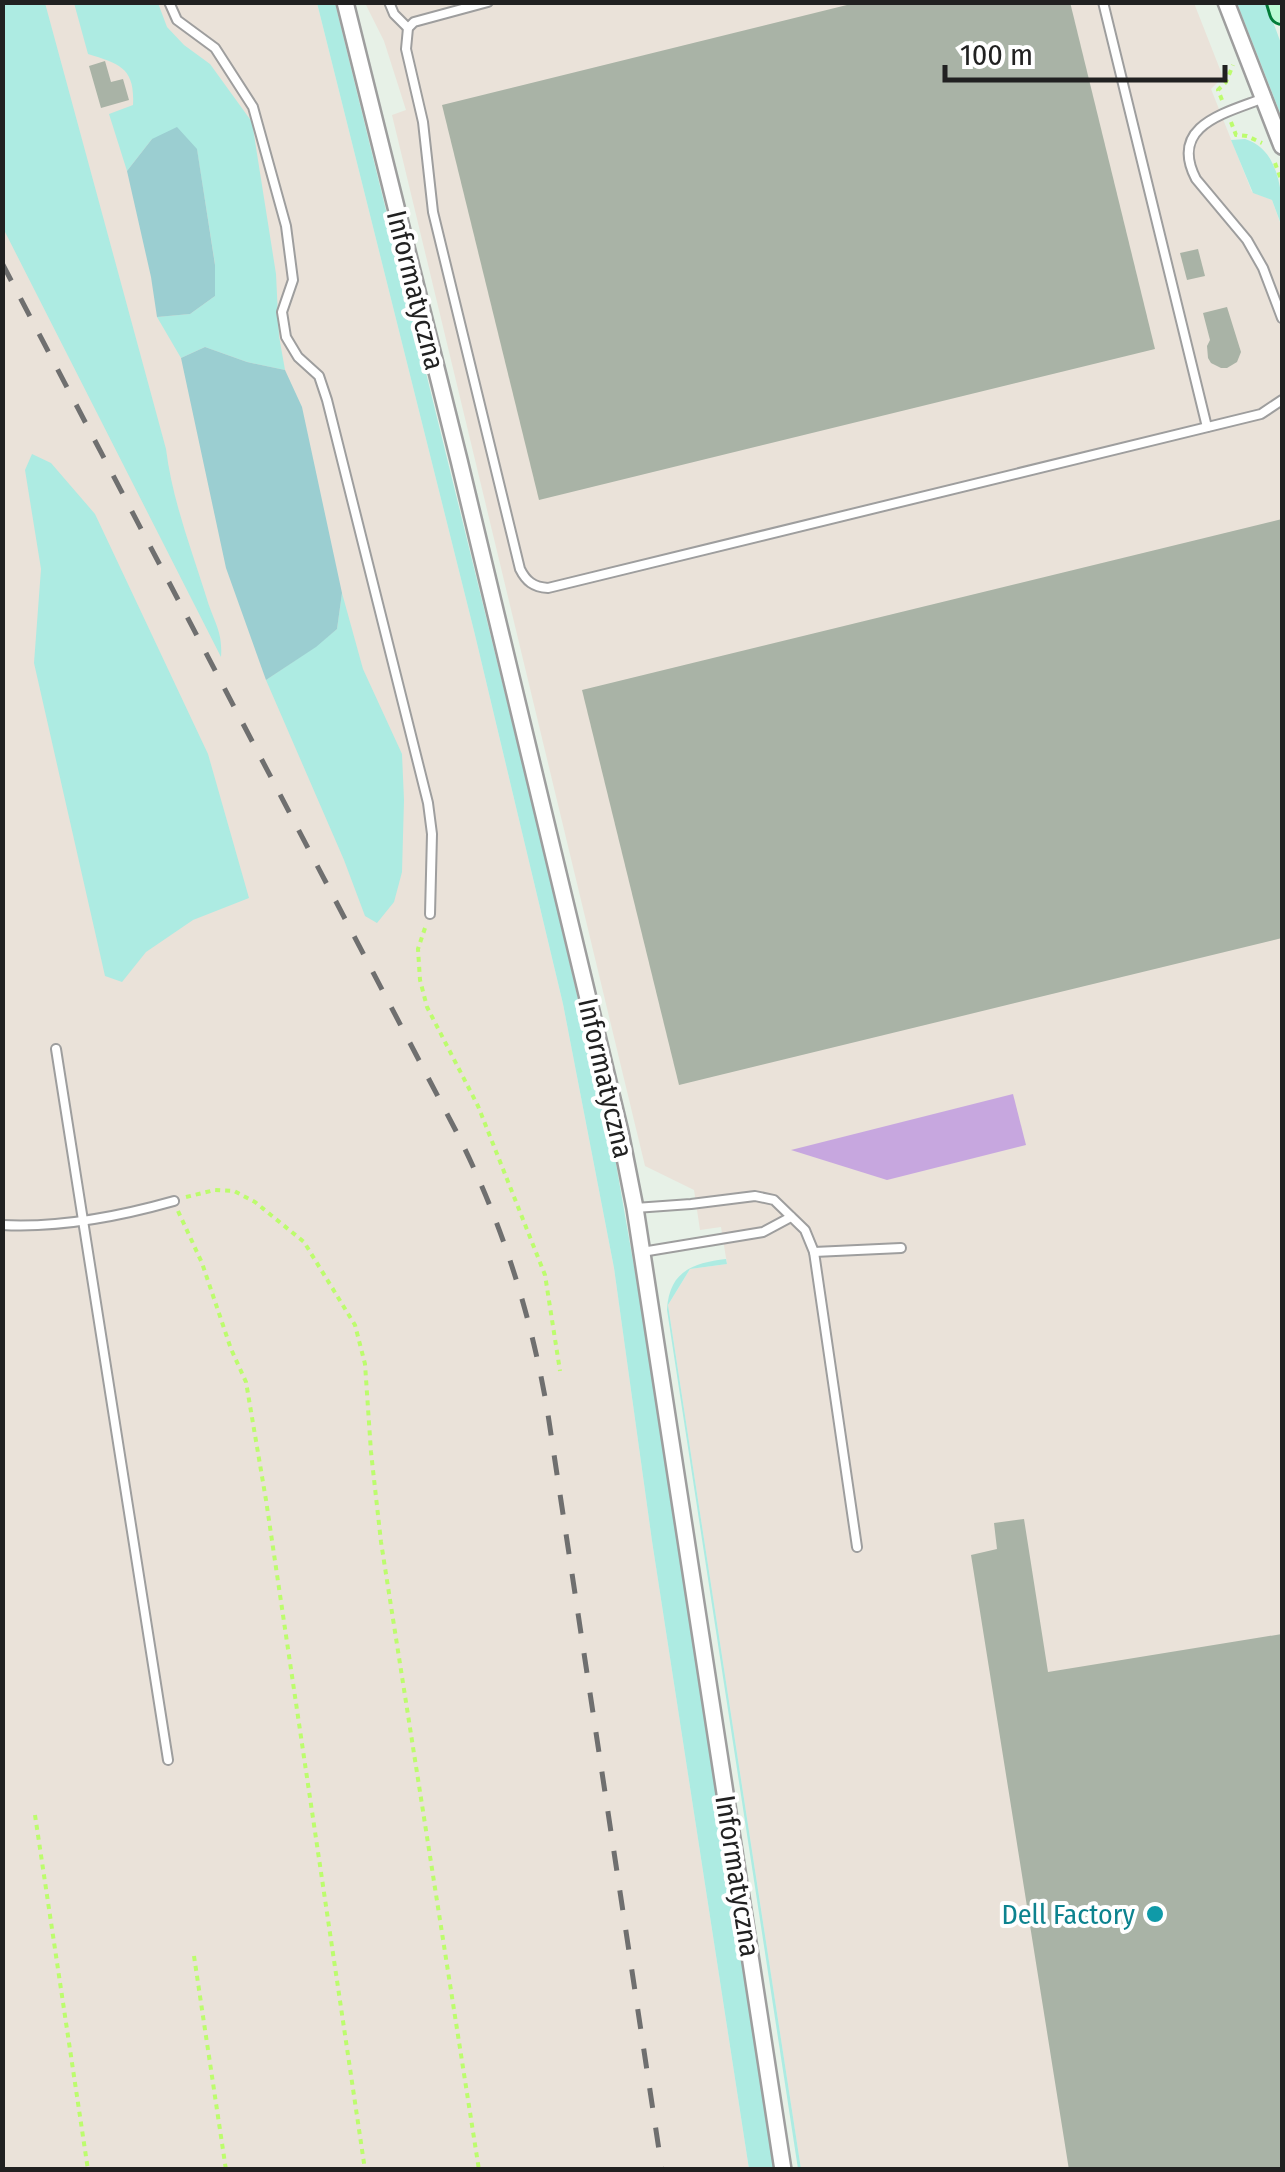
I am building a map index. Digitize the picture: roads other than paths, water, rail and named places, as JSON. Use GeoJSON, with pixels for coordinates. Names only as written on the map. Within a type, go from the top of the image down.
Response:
{"type":"FeatureCollection","features":[{"type":"Feature","properties":{"kind":"street","name":"Informatyczna"},"geometry":{"type":"LineString","coordinates":[[345,2],[459,460],[636,1208],[783,2170]]}},
{"type":"Feature","properties":{"kind":"street"},"geometry":{"type":"LineString","coordinates":[[1226,2],[1282,146]]}},
{"type":"Feature","properties":{"kind":"street"},"geometry":{"type":"LineString","coordinates":[[1279,2],[1282,12]]}},
{"type":"Feature","properties":{"kind":"lane"},"geometry":{"type":"LineString","coordinates":[[169,2],[177,20],[214,48],[253,107],[286,226],[293,280],[282,312],[286,337],[298,357],[319,376],[328,400],[428,803],[432,834],[430,914]]}},
{"type":"Feature","properties":{"kind":"lane"},"geometry":{"type":"LineString","coordinates":[[389,2],[394,14],[408,28]]}},
{"type":"Feature","properties":{"kind":"lane"},"geometry":{"type":"LineString","coordinates":[[488,2],[414,22],[408,28],[406,49],[423,122],[433,212],[520,568],[532,584],[548,588],[1260,414],[1282,400]]}},
{"type":"Feature","properties":{"kind":"lane"},"geometry":{"type":"LineString","coordinates":[[1103,2],[1207,427]]}},
{"type":"Feature","properties":{"kind":"lane"},"geometry":{"type":"LineString","coordinates":[[1264,98],[1206,122],[1193,136],[1188,156],[1190,168],[1206,193],[1247,240],[1282,318]]}},
{"type":"Feature","properties":{"kind":"lane"},"geometry":{"type":"LineString","coordinates":[[56,1050],[168,1760]]}},
{"type":"Feature","properties":{"kind":"lane"},"geometry":{"type":"LineString","coordinates":[[636,1208],[755,1196],[774,1200],[805,1230],[814,1252],[858,1547]]}},
{"type":"Feature","properties":{"kind":"lane"},"geometry":{"type":"LineString","coordinates":[[2,1225],[39,1226],[174,1201]]}},
{"type":"Feature","properties":{"kind":"lane"},"geometry":{"type":"LineString","coordinates":[[642,1252],[763,1232],[791,1217]]}},
{"type":"Feature","properties":{"kind":"lane"},"geometry":{"type":"LineString","coordinates":[[814,1252],[901,1248]]}},
{"type":"Feature","properties":{"kind":"railway"},"geometry":{"type":"LineString","coordinates":[[2,263],[456,1131],[512,1266],[547,1408],[662,2170]]}},
{"type":"Feature","properties":{"kind":"place","name":"Dell Factory"},"geometry":{"type":"Point","coordinates":[1155,1914]}}]}
